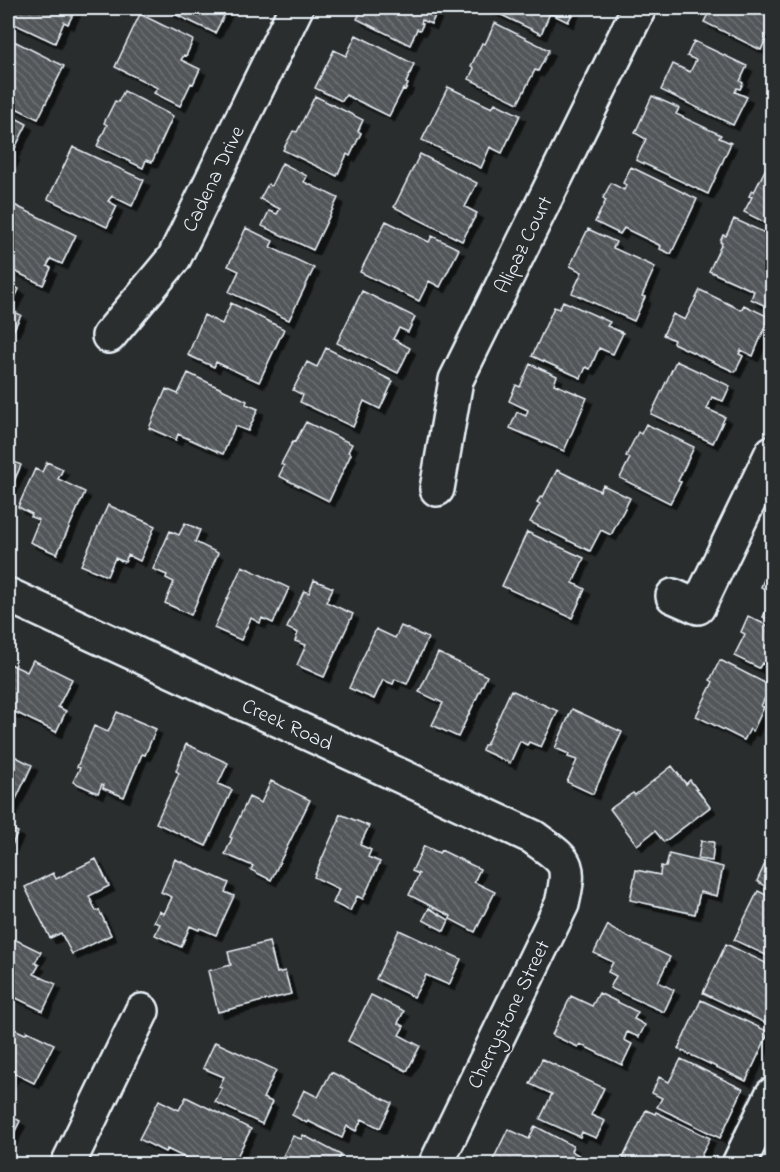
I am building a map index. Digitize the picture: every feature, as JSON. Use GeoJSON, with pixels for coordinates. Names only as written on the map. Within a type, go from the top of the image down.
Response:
{"type":"FeatureCollection","features":[{"type":"Feature","properties":{"kind":"street","name":"Cadena Drive"},"geometry":{"type":"LineString","coordinates":[[109,336],[174,258],[296,8]]}},
{"type":"Feature","properties":{"kind":"street","name":"Alipaz Court"},"geometry":{"type":"LineString","coordinates":[[437,489],[456,380],[639,8]]}},
{"type":"Feature","properties":{"kind":"street"},"geometry":{"type":"LineString","coordinates":[[673,596],[698,607],[772,453]]}},
{"type":"Feature","properties":{"kind":"street","name":"Creek Road"},"geometry":{"type":"LineString","coordinates":[[8,595],[533,837],[563,860]]}},
{"type":"Feature","properties":{"kind":"street","name":"Cherrystone Street"},"geometry":{"type":"LineString","coordinates":[[436,1164],[562,904],[568,878],[563,860]]}},
{"type":"Feature","properties":{"kind":"street"},"geometry":{"type":"LineString","coordinates":[[68,1164],[142,1011]]}},
{"type":"Feature","properties":{"kind":"street"},"geometry":{"type":"LineString","coordinates":[[739,1164],[772,1095]]}},
{"type":"Feature","properties":{"kind":"building"},"geometry":{"type":"Polygon","coordinates":[[[8,8],[76,8],[68,24],[64,22],[55,43],[8,21],[8,8]]]}},
{"type":"Feature","properties":{"kind":"building"},"geometry":{"type":"Polygon","coordinates":[[[162,8],[228,8],[215,33],[162,8]]]}},
{"type":"Feature","properties":{"kind":"building"},"geometry":{"type":"Polygon","coordinates":[[[363,8],[439,8],[431,24],[422,20],[423,24],[420,30],[417,29],[410,45],[357,19],[363,8]]]}},
{"type":"Feature","properties":{"kind":"building"},"geometry":{"type":"Polygon","coordinates":[[[487,8],[575,8],[568,22],[550,13],[541,34],[487,8]]]}},
{"type":"Feature","properties":{"kind":"building"},"geometry":{"type":"Polygon","coordinates":[[[711,8],[772,8],[772,25],[761,50],[704,22],[711,8]]]}},
{"type":"Feature","properties":{"kind":"building"},"geometry":{"type":"Polygon","coordinates":[[[140,14],[193,40],[186,56],[184,55],[181,60],[200,69],[180,106],[154,93],[158,88],[115,67],[140,14]]]}},
{"type":"Feature","properties":{"kind":"building"},"geometry":{"type":"Polygon","coordinates":[[[495,23],[549,50],[538,71],[535,70],[518,103],[469,79],[474,68],[471,66],[495,23]]]}},
{"type":"Feature","properties":{"kind":"building"},"geometry":{"type":"Polygon","coordinates":[[[356,35],[414,64],[406,83],[408,84],[389,116],[346,95],[342,101],[315,88],[334,50],[346,56],[356,35]]]}},
{"type":"Feature","properties":{"kind":"building"},"geometry":{"type":"Polygon","coordinates":[[[8,38],[64,66],[38,119],[8,104],[8,38]]]}},
{"type":"Feature","properties":{"kind":"building"},"geometry":{"type":"Polygon","coordinates":[[[694,41],[747,66],[740,81],[743,83],[735,92],[747,97],[733,125],[661,90],[673,64],[690,72],[696,60],[687,56],[694,41]]]}},
{"type":"Feature","properties":{"kind":"building"},"geometry":{"type":"Polygon","coordinates":[[[448,87],[492,108],[495,103],[520,115],[502,153],[490,147],[481,168],[422,140],[448,87]]]}},
{"type":"Feature","properties":{"kind":"building"},"geometry":{"type":"Polygon","coordinates":[[[124,91],[173,116],[152,162],[146,160],[143,168],[97,146],[107,125],[104,123],[115,101],[118,102],[124,91]]]}},
{"type":"Feature","properties":{"kind":"building"},"geometry":{"type":"Polygon","coordinates":[[[315,96],[363,120],[358,131],[361,133],[350,156],[347,154],[337,176],[283,150],[293,131],[297,132],[315,96]]]}},
{"type":"Feature","properties":{"kind":"building"},"geometry":{"type":"Polygon","coordinates":[[[652,96],[679,108],[676,114],[721,135],[719,138],[731,143],[708,194],[636,160],[646,139],[635,133],[652,96]]]}},
{"type":"Feature","properties":{"kind":"building"},"geometry":{"type":"Polygon","coordinates":[[[8,114],[27,124],[12,154],[14,155],[11,162],[8,163],[8,114]]]}},
{"type":"Feature","properties":{"kind":"building"},"geometry":{"type":"Polygon","coordinates":[[[73,147],[144,180],[132,206],[112,196],[108,201],[117,206],[107,227],[48,199],[73,147]]]}},
{"type":"Feature","properties":{"kind":"building"},"geometry":{"type":"Polygon","coordinates":[[[420,154],[477,183],[465,207],[477,213],[462,241],[394,207],[420,154]]]}},
{"type":"Feature","properties":{"kind":"building"},"geometry":{"type":"Polygon","coordinates":[[[770,160],[772,161],[772,226],[744,212],[752,197],[749,196],[752,190],[754,192],[770,160]]]}},
{"type":"Feature","properties":{"kind":"building"},"geometry":{"type":"Polygon","coordinates":[[[282,163],[307,176],[304,182],[338,198],[313,250],[262,226],[269,211],[277,214],[280,209],[260,199],[268,184],[271,186],[282,163]]]}},
{"type":"Feature","properties":{"kind":"building"},"geometry":{"type":"Polygon","coordinates":[[[631,167],[697,199],[671,254],[660,249],[661,246],[624,228],[620,234],[595,222],[606,200],[603,198],[611,183],[624,190],[626,185],[623,183],[631,167]]]}},
{"type":"Feature","properties":{"kind":"building"},"geometry":{"type":"Polygon","coordinates":[[[8,202],[76,235],[62,264],[51,259],[47,266],[51,268],[43,285],[8,268],[8,202]]]}},
{"type":"Feature","properties":{"kind":"building"},"geometry":{"type":"Polygon","coordinates":[[[734,219],[772,236],[772,309],[751,299],[754,291],[709,271],[722,243],[720,242],[723,235],[726,236],[734,219]]]}},
{"type":"Feature","properties":{"kind":"building"},"geometry":{"type":"Polygon","coordinates":[[[386,221],[429,242],[432,236],[459,249],[440,287],[429,281],[419,301],[360,272],[386,221]]]}},
{"type":"Feature","properties":{"kind":"building"},"geometry":{"type":"Polygon","coordinates":[[[246,228],[273,241],[270,247],[314,268],[289,320],[229,292],[239,271],[228,266],[246,228]]]}},
{"type":"Feature","properties":{"kind":"building"},"geometry":{"type":"Polygon","coordinates":[[[588,229],[616,242],[613,248],[655,267],[634,321],[572,293],[582,272],[570,266],[588,229]]]}},
{"type":"Feature","properties":{"kind":"building"},"geometry":{"type":"Polygon","coordinates":[[[8,283],[19,289],[12,304],[8,302],[8,283]]]}},
{"type":"Feature","properties":{"kind":"building"},"geometry":{"type":"Polygon","coordinates":[[[700,290],[741,310],[744,305],[769,317],[753,356],[741,350],[739,354],[743,356],[735,372],[673,343],[674,340],[663,335],[673,314],[685,320],[700,290]]]}},
{"type":"Feature","properties":{"kind":"building"},"geometry":{"type":"Polygon","coordinates":[[[362,291],[415,317],[408,332],[399,328],[393,339],[410,348],[398,373],[337,343],[362,291]]]}},
{"type":"Feature","properties":{"kind":"building"},"geometry":{"type":"Polygon","coordinates":[[[563,301],[610,322],[607,326],[623,333],[613,354],[599,348],[590,369],[586,367],[581,378],[532,356],[554,307],[559,309],[563,301]]]}},
{"type":"Feature","properties":{"kind":"building"},"geometry":{"type":"Polygon","coordinates":[[[231,303],[284,329],[259,382],[216,362],[214,367],[188,355],[204,315],[222,324],[231,303]]]}},
{"type":"Feature","properties":{"kind":"building"},"geometry":{"type":"Polygon","coordinates":[[[8,309],[21,315],[13,331],[10,329],[8,334],[8,309]]]}},
{"type":"Feature","properties":{"kind":"building"},"geometry":{"type":"Polygon","coordinates":[[[326,348],[393,381],[380,409],[364,401],[353,427],[300,402],[303,395],[293,390],[307,362],[317,367],[326,348]]]}},
{"type":"Feature","properties":{"kind":"building"},"geometry":{"type":"Polygon","coordinates":[[[676,361],[730,386],[723,401],[712,397],[707,409],[725,417],[713,443],[651,414],[676,361]]]}},
{"type":"Feature","properties":{"kind":"building"},"geometry":{"type":"Polygon","coordinates":[[[530,364],[557,376],[554,384],[587,398],[564,451],[510,428],[517,412],[526,416],[528,410],[509,401],[516,385],[520,387],[530,364]]]}},
{"type":"Feature","properties":{"kind":"building"},"geometry":{"type":"Polygon","coordinates":[[[188,373],[247,401],[246,404],[258,409],[248,431],[235,426],[223,454],[178,434],[176,440],[149,428],[166,389],[178,394],[188,373]]]}},
{"type":"Feature","properties":{"kind":"building"},"geometry":{"type":"Polygon","coordinates":[[[306,422],[352,444],[348,452],[351,454],[329,501],[279,476],[284,466],[281,464],[306,422]]]}},
{"type":"Feature","properties":{"kind":"building"},"geometry":{"type":"Polygon","coordinates":[[[646,424],[694,447],[678,481],[681,482],[670,503],[620,478],[630,458],[626,456],[638,432],[641,434],[646,424]]]}},
{"type":"Feature","properties":{"kind":"building"},"geometry":{"type":"Polygon","coordinates":[[[8,459],[21,465],[8,495],[8,459]]]}},
{"type":"Feature","properties":{"kind":"building"},"geometry":{"type":"Polygon","coordinates":[[[47,462],[63,469],[58,479],[85,492],[57,554],[30,542],[39,520],[18,507],[35,469],[42,472],[47,462]]]}},
{"type":"Feature","properties":{"kind":"building"},"geometry":{"type":"Polygon","coordinates":[[[557,470],[600,491],[603,485],[630,498],[611,535],[601,530],[590,551],[530,522],[540,504],[537,502],[541,496],[543,497],[557,470]]]}},
{"type":"Feature","properties":{"kind":"building"},"geometry":{"type":"Polygon","coordinates":[[[108,505],[155,526],[140,561],[128,555],[125,562],[115,558],[107,576],[81,565],[108,505]]]}},
{"type":"Feature","properties":{"kind":"building"},"geometry":{"type":"Polygon","coordinates":[[[185,523],[200,530],[195,542],[218,553],[191,615],[165,603],[174,582],[166,578],[167,575],[153,569],[170,531],[179,535],[185,523]]]}},
{"type":"Feature","properties":{"kind":"building"},"geometry":{"type":"Polygon","coordinates":[[[527,532],[584,558],[573,583],[585,589],[572,618],[502,586],[527,532]]]}},
{"type":"Feature","properties":{"kind":"building"},"geometry":{"type":"Polygon","coordinates":[[[772,560],[772,593],[761,587],[772,560]]]}},
{"type":"Feature","properties":{"kind":"building"},"geometry":{"type":"Polygon","coordinates":[[[242,566],[289,588],[273,623],[262,618],[260,623],[251,618],[241,640],[214,628],[242,566]]]}},
{"type":"Feature","properties":{"kind":"building"},"geometry":{"type":"Polygon","coordinates":[[[314,580],[333,588],[326,602],[353,614],[324,677],[297,665],[306,645],[295,641],[298,633],[287,628],[304,591],[309,593],[314,580]]]}},
{"type":"Feature","properties":{"kind":"building"},"geometry":{"type":"Polygon","coordinates":[[[771,601],[772,668],[762,663],[759,668],[734,656],[745,634],[741,632],[748,616],[768,626],[771,621],[763,617],[771,601]]]}},
{"type":"Feature","properties":{"kind":"building"},"geometry":{"type":"Polygon","coordinates":[[[401,626],[428,638],[407,684],[395,679],[393,684],[383,680],[374,699],[349,688],[376,629],[395,638],[401,626]]]}},
{"type":"Feature","properties":{"kind":"building"},"geometry":{"type":"Polygon","coordinates":[[[438,653],[487,676],[458,737],[432,725],[443,703],[419,692],[438,653]]]}},
{"type":"Feature","properties":{"kind":"building"},"geometry":{"type":"Polygon","coordinates":[[[33,660],[72,679],[58,707],[66,711],[56,732],[15,712],[14,714],[8,711],[8,663],[27,672],[33,660]]]}},
{"type":"Feature","properties":{"kind":"building"},"geometry":{"type":"Polygon","coordinates":[[[720,660],[771,686],[761,706],[764,707],[753,731],[750,729],[744,740],[696,716],[713,682],[710,680],[720,660]]]}},
{"type":"Feature","properties":{"kind":"building"},"geometry":{"type":"Polygon","coordinates":[[[511,690],[558,711],[541,747],[529,742],[527,745],[520,741],[510,763],[482,750],[511,690]]]}},
{"type":"Feature","properties":{"kind":"building"},"geometry":{"type":"Polygon","coordinates":[[[572,709],[622,732],[593,794],[567,782],[577,760],[555,748],[572,709]]]}},
{"type":"Feature","properties":{"kind":"building"},"geometry":{"type":"Polygon","coordinates":[[[117,712],[156,729],[145,755],[142,754],[124,797],[103,788],[102,784],[98,793],[73,782],[94,726],[108,732],[117,712]]]}},
{"type":"Feature","properties":{"kind":"building"},"geometry":{"type":"Polygon","coordinates":[[[186,744],[228,763],[218,784],[232,790],[206,846],[156,823],[179,773],[176,771],[186,744]]]}},
{"type":"Feature","properties":{"kind":"building"},"geometry":{"type":"Polygon","coordinates":[[[8,753],[32,765],[9,814],[8,813],[8,753]]]}},
{"type":"Feature","properties":{"kind":"building"},"geometry":{"type":"Polygon","coordinates":[[[672,766],[686,784],[690,780],[710,807],[664,842],[655,831],[637,845],[610,809],[633,793],[635,795],[672,766]]]}},
{"type":"Feature","properties":{"kind":"building"},"geometry":{"type":"Polygon","coordinates":[[[271,781],[310,800],[271,880],[251,870],[253,866],[225,854],[232,838],[230,837],[249,797],[261,803],[271,781]]]}},
{"type":"Feature","properties":{"kind":"building"},"geometry":{"type":"Polygon","coordinates":[[[340,814],[369,826],[360,845],[371,850],[368,857],[380,862],[363,899],[357,896],[350,911],[333,903],[339,889],[314,877],[340,814]]]}},
{"type":"Feature","properties":{"kind":"building"},"geometry":{"type":"Polygon","coordinates":[[[8,827],[18,832],[8,853],[8,827]]]}},
{"type":"Feature","properties":{"kind":"building"},"geometry":{"type":"Polygon","coordinates":[[[701,841],[714,842],[712,861],[698,859],[701,841]]]}},
{"type":"Feature","properties":{"kind":"building"},"geometry":{"type":"Polygon","coordinates":[[[424,846],[439,853],[441,850],[480,869],[474,882],[495,892],[475,932],[450,919],[451,916],[409,895],[419,874],[412,871],[424,846]]]}},
{"type":"Feature","properties":{"kind":"building"},"geometry":{"type":"Polygon","coordinates":[[[772,849],[772,891],[757,881],[772,849]]]}},
{"type":"Feature","properties":{"kind":"building"},"geometry":{"type":"Polygon","coordinates":[[[669,854],[723,867],[717,896],[700,892],[695,914],[630,900],[636,870],[660,875],[661,866],[666,867],[669,854]]]}},
{"type":"Feature","properties":{"kind":"building"},"geometry":{"type":"Polygon","coordinates":[[[96,859],[109,886],[89,896],[96,911],[99,910],[111,935],[72,954],[61,933],[50,938],[25,887],[53,873],[56,879],[96,859]]]}},
{"type":"Feature","properties":{"kind":"building"},"geometry":{"type":"Polygon","coordinates":[[[175,859],[229,883],[225,892],[234,896],[216,935],[190,926],[181,947],[155,935],[160,924],[154,922],[159,911],[164,914],[172,897],[161,892],[175,859]]]}},
{"type":"Feature","properties":{"kind":"building"},"geometry":{"type":"Polygon","coordinates":[[[758,891],[772,898],[772,958],[734,940],[758,891]]]}},
{"type":"Feature","properties":{"kind":"building"},"geometry":{"type":"Polygon","coordinates":[[[429,908],[449,920],[444,931],[423,920],[429,908]]]}},
{"type":"Feature","properties":{"kind":"building"},"geometry":{"type":"Polygon","coordinates":[[[608,925],[670,957],[658,982],[674,990],[664,1012],[610,988],[616,976],[608,972],[613,962],[594,953],[608,925]]]}},
{"type":"Feature","properties":{"kind":"building"},"geometry":{"type":"Polygon","coordinates":[[[399,930],[461,959],[449,985],[426,975],[414,997],[376,979],[399,930]]]}},
{"type":"Feature","properties":{"kind":"building"},"geometry":{"type":"Polygon","coordinates":[[[8,936],[41,952],[35,963],[39,965],[34,974],[56,984],[43,1011],[8,994],[8,936]]]}},
{"type":"Feature","properties":{"kind":"building"},"geometry":{"type":"Polygon","coordinates":[[[269,942],[277,973],[285,971],[291,994],[218,1012],[208,971],[231,965],[228,952],[269,942]]]}},
{"type":"Feature","properties":{"kind":"building"},"geometry":{"type":"Polygon","coordinates":[[[726,944],[772,966],[772,1026],[703,993],[726,944]]]}},
{"type":"Feature","properties":{"kind":"building"},"geometry":{"type":"Polygon","coordinates":[[[599,993],[638,1012],[634,1019],[645,1025],[639,1037],[627,1032],[624,1040],[632,1044],[622,1065],[580,1044],[578,1047],[552,1035],[571,996],[592,1006],[599,993]]]}},
{"type":"Feature","properties":{"kind":"building"},"geometry":{"type":"Polygon","coordinates":[[[371,995],[404,1011],[398,1023],[404,1026],[399,1035],[420,1046],[407,1071],[348,1041],[371,995]]]}},
{"type":"Feature","properties":{"kind":"building"},"geometry":{"type":"Polygon","coordinates":[[[701,1000],[769,1032],[746,1081],[678,1049],[701,1000]]]}},
{"type":"Feature","properties":{"kind":"building"},"geometry":{"type":"Polygon","coordinates":[[[8,1026],[25,1034],[27,1031],[54,1044],[34,1083],[14,1073],[8,1085],[8,1026]]]}},
{"type":"Feature","properties":{"kind":"building"},"geometry":{"type":"Polygon","coordinates":[[[215,1042],[276,1070],[263,1098],[272,1102],[262,1124],[215,1102],[222,1088],[219,1087],[224,1077],[203,1068],[215,1042]]]}},
{"type":"Feature","properties":{"kind":"building"},"geometry":{"type":"Polygon","coordinates":[[[542,1059],[604,1088],[591,1115],[605,1121],[596,1138],[582,1132],[580,1137],[540,1119],[552,1094],[530,1084],[542,1059]]]}},
{"type":"Feature","properties":{"kind":"building"},"geometry":{"type":"Polygon","coordinates":[[[681,1059],[743,1089],[720,1138],[657,1107],[662,1098],[652,1093],[659,1077],[669,1082],[681,1059]]]}},
{"type":"Feature","properties":{"kind":"building"},"geometry":{"type":"Polygon","coordinates":[[[331,1072],[392,1103],[380,1128],[362,1119],[356,1131],[347,1126],[342,1138],[292,1115],[304,1090],[318,1097],[331,1072]]]}},
{"type":"Feature","properties":{"kind":"building"},"geometry":{"type":"Polygon","coordinates":[[[186,1097],[251,1129],[233,1164],[223,1164],[214,1160],[212,1164],[198,1164],[167,1149],[165,1152],[139,1139],[159,1100],[179,1110],[186,1097]]]}},
{"type":"Feature","properties":{"kind":"building"},"geometry":{"type":"Polygon","coordinates":[[[646,1110],[655,1114],[656,1112],[710,1138],[701,1156],[703,1157],[700,1164],[636,1164],[623,1158],[646,1110]]]}},
{"type":"Feature","properties":{"kind":"building"},"geometry":{"type":"Polygon","coordinates":[[[8,1114],[20,1121],[8,1145],[8,1114]]]}},
{"type":"Feature","properties":{"kind":"building"},"geometry":{"type":"Polygon","coordinates":[[[535,1126],[573,1146],[571,1151],[582,1157],[578,1164],[491,1164],[508,1129],[529,1139],[535,1126]]]}},
{"type":"Feature","properties":{"kind":"building"},"geometry":{"type":"Polygon","coordinates":[[[303,1135],[341,1155],[336,1164],[288,1164],[291,1160],[283,1156],[293,1136],[301,1139],[303,1135]]]}}]}
